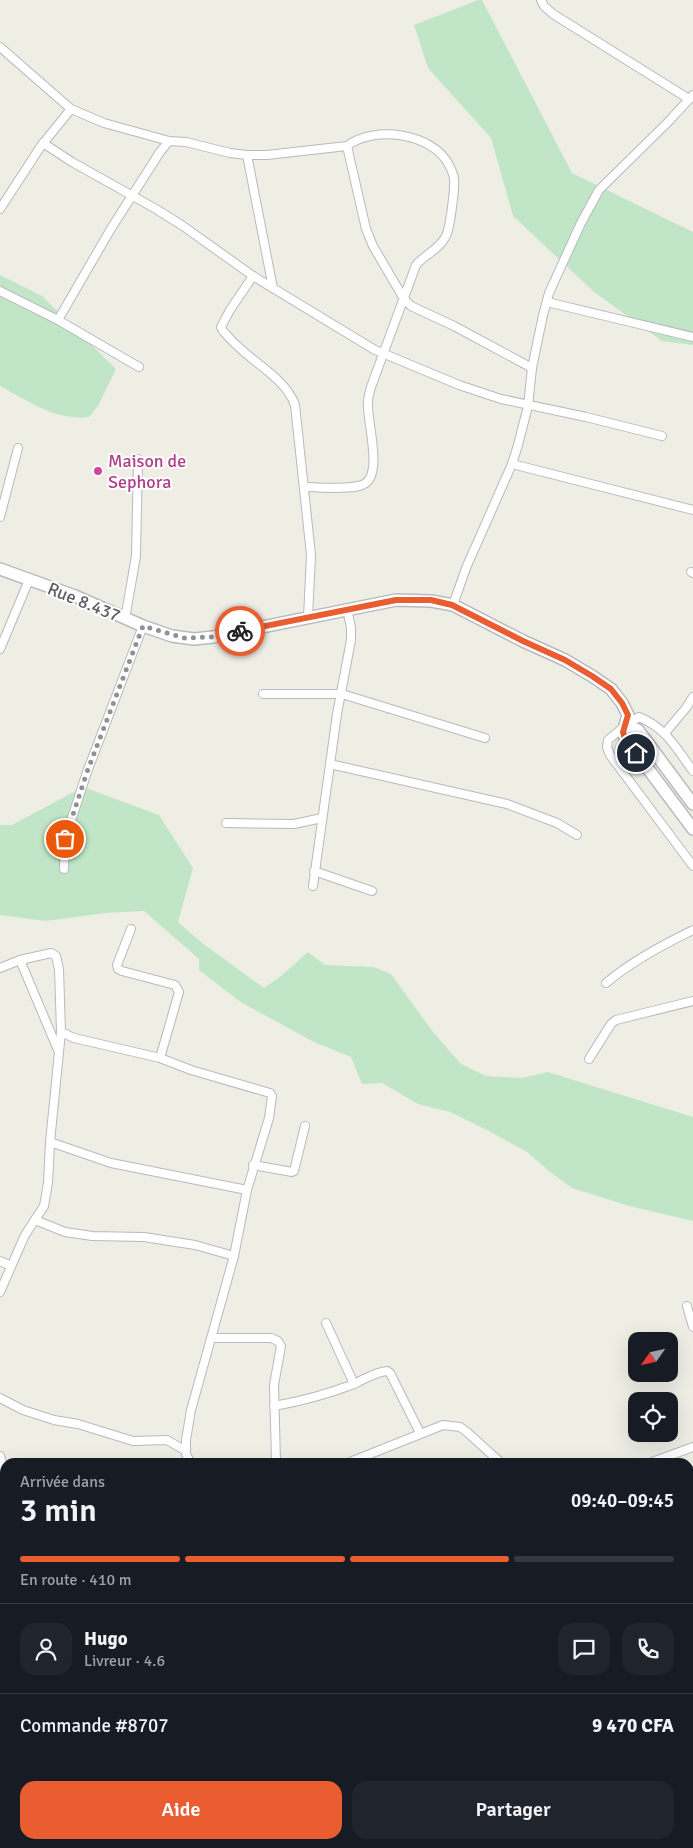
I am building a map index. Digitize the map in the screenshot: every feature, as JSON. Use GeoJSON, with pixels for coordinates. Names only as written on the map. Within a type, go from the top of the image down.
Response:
{"type":"FeatureCollection","features":[{"type":"Feature","properties":{"kind":"main road","name":"Rue 8.437"},"geometry":{"type":"LineString","coordinates":[[0,569],[75,596],[143,626],[172,636],[194,639],[213,637],[396,600],[431,600],[452,605],[565,660],[611,689],[622,703],[628,715],[623,732],[625,738],[693,829]]}},
{"type":"Feature","properties":{"kind":"main road"},"geometry":{"type":"LineString","coordinates":[[626,725],[638,730],[693,804]]}},
{"type":"Feature","properties":{"kind":"street"},"geometry":{"type":"LineString","coordinates":[[452,605],[466,568],[512,464],[528,406],[532,368],[546,302],[563,262],[594,197],[691,97],[553,14],[544,6],[542,0]]}},
{"type":"Feature","properties":{"kind":"street"},"geometry":{"type":"LineString","coordinates":[[0,47],[71,108],[104,123],[169,141],[186,142],[230,153],[267,155],[347,146],[355,140],[371,135],[398,135],[430,145],[449,164],[454,178],[447,234],[441,245],[422,258],[416,265],[371,387],[368,401],[374,452],[374,471],[364,485],[351,487],[305,487]]}},
{"type":"Feature","properties":{"kind":"street"},"geometry":{"type":"LineString","coordinates":[[0,209],[43,143],[71,108]]}},
{"type":"Feature","properties":{"kind":"street"},"geometry":{"type":"LineString","coordinates":[[58,320],[112,227],[169,141]]}},
{"type":"Feature","properties":{"kind":"street"},"geometry":{"type":"LineString","coordinates":[[43,143],[72,162],[183,226],[253,276],[383,354],[459,385],[501,399],[662,436]]}},
{"type":"Feature","properties":{"kind":"street"},"geometry":{"type":"LineString","coordinates":[[347,146],[366,228],[373,246],[404,299],[411,306],[454,326],[532,368]]}},
{"type":"Feature","properties":{"kind":"street"},"geometry":{"type":"LineString","coordinates":[[247,155],[273,288]]}},
{"type":"Feature","properties":{"kind":"street"},"geometry":{"type":"LineString","coordinates":[[253,276],[221,327],[242,351],[280,382],[290,393],[296,414],[312,555],[308,618]]}},
{"type":"Feature","properties":{"kind":"street"},"geometry":{"type":"LineString","coordinates":[[0,291],[58,320],[139,367]]}},
{"type":"Feature","properties":{"kind":"street"},"geometry":{"type":"LineString","coordinates":[[546,302],[693,337]]}},
{"type":"Feature","properties":{"kind":"street"},"geometry":{"type":"LineString","coordinates":[[0,517],[18,448]]}},
{"type":"Feature","properties":{"kind":"street"},"geometry":{"type":"LineString","coordinates":[[125,619],[136,556],[138,459]]}},
{"type":"Feature","properties":{"kind":"street"},"geometry":{"type":"LineString","coordinates":[[512,464],[693,510]]}},
{"type":"Feature","properties":{"kind":"street"},"geometry":{"type":"LineString","coordinates":[[0,648],[29,580]]}},
{"type":"Feature","properties":{"kind":"street"},"geometry":{"type":"LineString","coordinates":[[313,886],[330,764],[352,640],[347,610]]}},
{"type":"Feature","properties":{"kind":"street"},"geometry":{"type":"LineString","coordinates":[[64,869],[65,839],[87,772],[143,626]]}},
{"type":"Feature","properties":{"kind":"street"},"geometry":{"type":"LineString","coordinates":[[263,694],[342,694],[485,738]]}},
{"type":"Feature","properties":{"kind":"street"},"geometry":{"type":"LineString","coordinates":[[665,732],[693,697]]}},
{"type":"Feature","properties":{"kind":"street"},"geometry":{"type":"LineString","coordinates":[[693,771],[665,732],[652,722],[639,717],[608,740],[607,747],[610,755],[693,866]]}},
{"type":"Feature","properties":{"kind":"street"},"geometry":{"type":"LineString","coordinates":[[330,764],[507,804],[557,823],[577,834]]}},
{"type":"Feature","properties":{"kind":"street"},"geometry":{"type":"LineString","coordinates":[[226,823],[294,824],[322,818]]}},
{"type":"Feature","properties":{"kind":"street"},"geometry":{"type":"LineString","coordinates":[[314,871],[372,891]]}},
{"type":"Feature","properties":{"kind":"street"},"geometry":{"type":"LineString","coordinates":[[131,929],[117,965],[118,969],[122,972],[175,985],[179,992],[160,1058]]}},
{"type":"Feature","properties":{"kind":"street"},"geometry":{"type":"LineString","coordinates":[[606,984],[623,968],[649,952],[693,930]]}},
{"type":"Feature","properties":{"kind":"street"},"geometry":{"type":"LineString","coordinates":[[0,968],[20,960],[51,953],[56,956],[59,969],[61,1032],[50,1142],[48,1183],[44,1206],[25,1234],[0,1292]]}},
{"type":"Feature","properties":{"kind":"street"},"geometry":{"type":"LineString","coordinates":[[20,960],[59,1052]]}},
{"type":"Feature","properties":{"kind":"street"},"geometry":{"type":"LineString","coordinates":[[589,1059],[611,1024],[616,1020],[693,1001]]}},
{"type":"Feature","properties":{"kind":"street"},"geometry":{"type":"LineString","coordinates":[[61,1032],[74,1038],[160,1058],[191,1070],[272,1095],[269,1118],[253,1165],[247,1190],[234,1256],[191,1410],[186,1440],[186,1451],[189,1458]]}},
{"type":"Feature","properties":{"kind":"street"},"geometry":{"type":"LineString","coordinates":[[253,1165],[294,1171],[306,1126]]}},
{"type":"Feature","properties":{"kind":"street"},"geometry":{"type":"LineString","coordinates":[[50,1142],[111,1162],[247,1190]]}},
{"type":"Feature","properties":{"kind":"street"},"geometry":{"type":"LineString","coordinates":[[35,1220],[65,1232],[92,1236],[144,1237],[195,1245],[234,1256]]}},
{"type":"Feature","properties":{"kind":"street"},"geometry":{"type":"LineString","coordinates":[[0,1261],[10,1266]]}},
{"type":"Feature","properties":{"kind":"street"},"geometry":{"type":"LineString","coordinates":[[687,1306],[693,1326]]}},
{"type":"Feature","properties":{"kind":"street"},"geometry":{"type":"LineString","coordinates":[[326,1323],[354,1384]]}},
{"type":"Feature","properties":{"kind":"street"},"geometry":{"type":"LineString","coordinates":[[212,1338],[271,1338],[278,1341],[280,1346],[274,1385],[276,1458]]}},
{"type":"Feature","properties":{"kind":"street"},"geometry":{"type":"LineString","coordinates":[[274,1406],[315,1398],[380,1372],[387,1371],[408,1405],[420,1433]]}},
{"type":"Feature","properties":{"kind":"street"},"geometry":{"type":"LineString","coordinates":[[0,1398],[23,1410],[54,1420],[95,1428],[133,1441],[167,1440],[186,1451]]}},
{"type":"Feature","properties":{"kind":"street"},"geometry":{"type":"LineString","coordinates":[[360,1458],[443,1425],[460,1427],[496,1458]]}},
{"type":"Feature","properties":{"kind":"street"},"geometry":{"type":"LineString","coordinates":[[663,1458],[693,1447]]}},
{"type":"Feature","properties":{"kind":"green space"},"geometry":{"type":"Polygon","coordinates":[[[482,0],[572,173],[693,232],[693,345],[662,341],[594,292],[513,216],[491,138],[428,68],[414,25],[482,0]]]}},
{"type":"Feature","properties":{"kind":"green space"},"geometry":{"type":"Polygon","coordinates":[[[0,275],[42,296],[116,369],[98,406],[89,417],[65,416],[54,413],[0,386],[0,275]]]}},
{"type":"Feature","properties":{"kind":"green space"},"geometry":{"type":"Polygon","coordinates":[[[83,787],[159,815],[193,868],[178,922],[202,943],[264,988],[308,952],[325,965],[374,967],[391,974],[433,1032],[461,1064],[486,1076],[522,1078],[548,1072],[693,1117],[693,1221],[629,1206],[572,1188],[527,1152],[487,1130],[450,1112],[418,1104],[382,1083],[362,1084],[351,1057],[316,1043],[242,1003],[199,970],[199,959],[144,911],[105,913],[46,921],[0,915],[0,825],[12,825],[83,787]]]}},
{"type":"Feature","properties":{"kind":"way so far"},"geometry":{"type":"LineString","coordinates":[[65,839],[87,772],[143,626],[172,636],[194,639],[240,631]]}},
{"type":"Feature","properties":{"kind":"place","name":"Maison de Sephora"},"geometry":{"type":"Point","coordinates":[98,471]}},
{"type":"Feature","properties":{"kind":"route"},"geometry":{"type":"LineString","coordinates":[[240,631],[396,600],[431,600],[452,605],[565,660],[611,689],[622,703],[628,715],[623,732],[636,753]]}}]}
